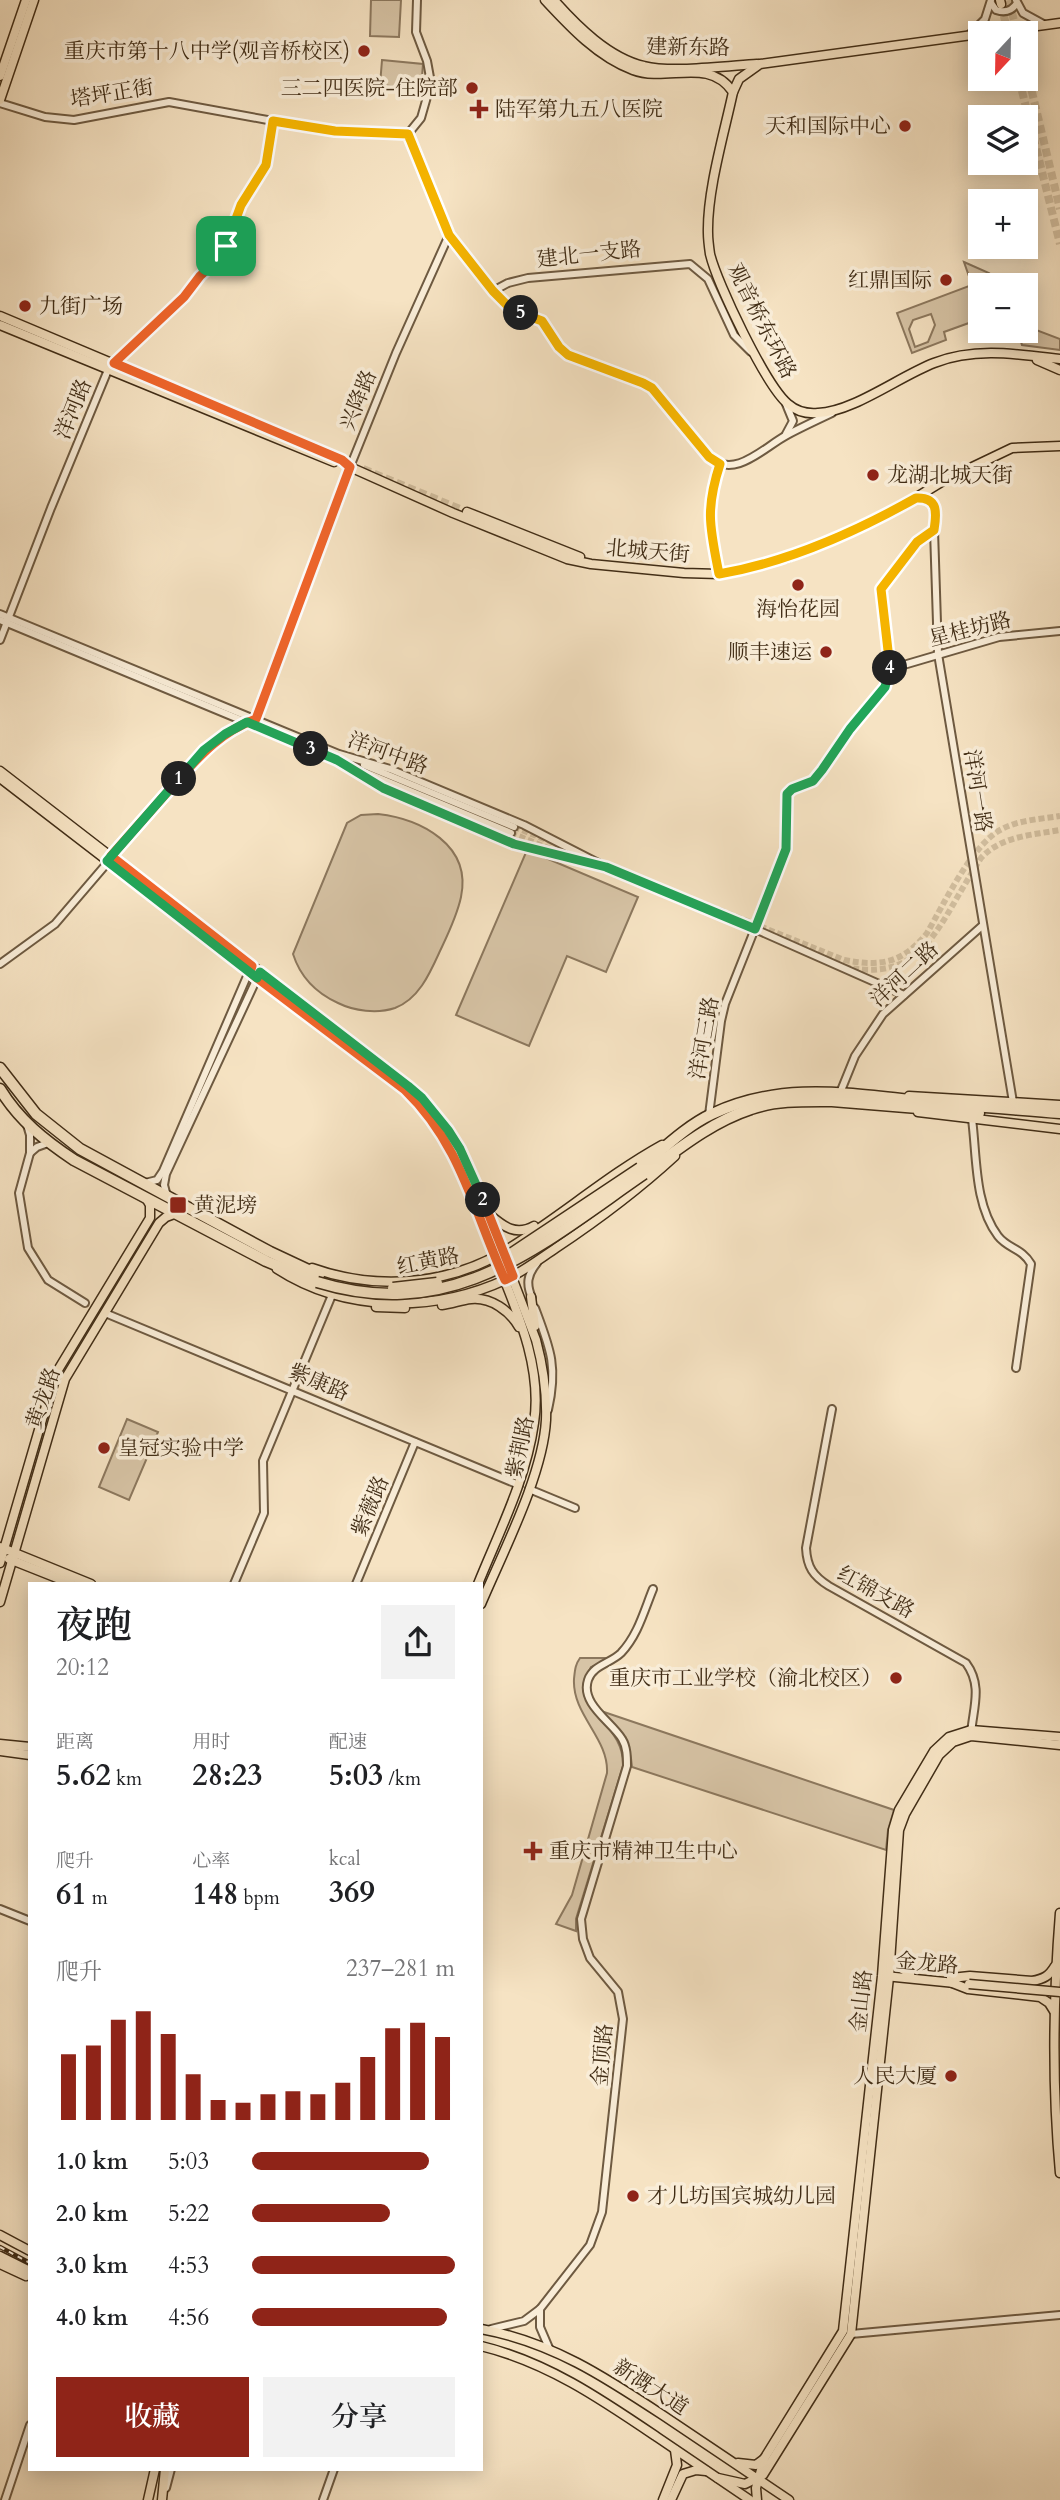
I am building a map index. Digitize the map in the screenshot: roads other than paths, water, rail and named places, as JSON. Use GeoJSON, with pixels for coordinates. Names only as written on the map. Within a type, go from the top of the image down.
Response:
{"type":"FeatureCollection","features":[{"type":"Feature","properties":{"kind":"highway","name":"红黄路"},"geometry":{"type":"LineString","coordinates":[[0,1068],[36,1114],[80,1149],[167,1196],[268,1256]]}},
{"type":"Feature","properties":{"kind":"highway","name":"红黄路"},"geometry":{"type":"LineString","coordinates":[[0,1089],[27,1125],[48,1143],[174,1214],[318,1278],[366,1287],[390,1288],[416,1287],[466,1275],[492,1265],[723,1120],[752,1108],[809,1101],[878,1100]]}},
{"type":"Feature","properties":{"kind":"highway","name":"红黄路"},"geometry":{"type":"LineString","coordinates":[[642,1171],[680,1135],[709,1115],[753,1098],[809,1091],[878,1100]]}},
{"type":"Feature","properties":{"kind":"highway"},"geometry":{"type":"LineString","coordinates":[[878,1100],[1060,1119]]}},
{"type":"Feature","properties":{"kind":"highway"},"geometry":{"type":"LineString","coordinates":[[920,1104],[1060,1113]]}},
{"type":"Feature","properties":{"kind":"main road"},"geometry":{"type":"LineString","coordinates":[[0,76],[26,0]]}},
{"type":"Feature","properties":{"kind":"main road"},"geometry":{"type":"LineString","coordinates":[[0,101],[34,0]]}},
{"type":"Feature","properties":{"kind":"main road","name":"建新东路"},"geometry":{"type":"LineString","coordinates":[[545,0],[571,29],[622,65],[655,75],[698,72],[713,74],[723,80],[733,92]]}},
{"type":"Feature","properties":{"kind":"main road","name":"建新东路"},"geometry":{"type":"LineString","coordinates":[[554,0],[576,24],[617,55],[634,64],[656,69],[760,64]]}},
{"type":"Feature","properties":{"kind":"main road"},"geometry":{"type":"LineString","coordinates":[[1038,26],[1060,23]]}},
{"type":"Feature","properties":{"kind":"main road"},"geometry":{"type":"LineString","coordinates":[[733,92],[740,79],[760,64],[968,34]]}},
{"type":"Feature","properties":{"kind":"main road","name":"观音桥东环路"},"geometry":{"type":"LineString","coordinates":[[733,92],[709,208],[710,253],[755,355],[790,406],[807,413],[839,410],[946,358],[979,353],[1060,359]]}},
{"type":"Feature","properties":{"kind":"main road","name":"北城天街"},"geometry":{"type":"LineString","coordinates":[[0,316],[111,367]]}},
{"type":"Feature","properties":{"kind":"main road","name":"北城天街"},"geometry":{"type":"LineString","coordinates":[[0,325],[342,460],[350,467],[552,554],[579,562],[603,565],[719,574],[798,553],[855,529],[943,481],[1012,448],[1060,446]]}},
{"type":"Feature","properties":{"kind":"main road"},"geometry":{"type":"LineString","coordinates":[[1020,355],[1060,370]]}},
{"type":"Feature","properties":{"kind":"main road"},"geometry":{"type":"LineString","coordinates":[[467,512],[603,565]]}},
{"type":"Feature","properties":{"kind":"main road"},"geometry":{"type":"LineString","coordinates":[[0,771],[109,859]]}},
{"type":"Feature","properties":{"kind":"main road"},"geometry":{"type":"LineString","coordinates":[[0,778],[255,972],[418,1102],[454,1155],[499,1254]]}},
{"type":"Feature","properties":{"kind":"main road"},"geometry":{"type":"LineString","coordinates":[[255,972],[422,1098],[448,1130],[472,1173],[499,1254]]}},
{"type":"Feature","properties":{"kind":"main road"},"geometry":{"type":"LineString","coordinates":[[878,1100],[1060,1103]]}},
{"type":"Feature","properties":{"kind":"main road"},"geometry":{"type":"LineString","coordinates":[[878,1100],[920,1113],[1060,1129]]}},
{"type":"Feature","properties":{"kind":"main road"},"geometry":{"type":"LineString","coordinates":[[268,1256],[339,1276],[390,1283],[439,1276],[499,1254],[636,1159],[680,1135]]}},
{"type":"Feature","properties":{"kind":"main road"},"geometry":{"type":"LineString","coordinates":[[268,1256],[297,1281],[332,1296],[370,1302],[416,1304],[445,1300],[509,1278],[542,1257],[627,1196],[690,1141]]}},
{"type":"Feature","properties":{"kind":"main road"},"geometry":{"type":"LineString","coordinates":[[146,1198],[150,1205],[150,1218],[157,1216],[159,1223],[174,1214]]}},
{"type":"Feature","properties":{"kind":"main road"},"geometry":{"type":"LineString","coordinates":[[487,1212],[506,1227],[521,1231],[576,1202]]}},
{"type":"Feature","properties":{"kind":"main road","name":"黄龙路"},"geometry":{"type":"LineString","coordinates":[[1,1554],[55,1375],[150,1218]]}},
{"type":"Feature","properties":{"kind":"main road","name":"黄龙路"},"geometry":{"type":"LineString","coordinates":[[0,1602],[65,1379],[159,1223]]}},
{"type":"Feature","properties":{"kind":"main road","name":"紫荆路"},"geometry":{"type":"LineString","coordinates":[[483,1599],[538,1465],[546,1422],[542,1363],[499,1254]]}},
{"type":"Feature","properties":{"kind":"main road"},"geometry":{"type":"LineString","coordinates":[[343,1297],[372,1307],[393,1309],[482,1299],[510,1315],[532,1341]]}},
{"type":"Feature","properties":{"kind":"main road"},"geometry":{"type":"LineString","coordinates":[[531,1297],[532,1341]]}},
{"type":"Feature","properties":{"kind":"main road","name":"紫荆路"},"geometry":{"type":"LineString","coordinates":[[479,1582],[519,1485],[526,1461],[534,1421],[532,1341]]}},
{"type":"Feature","properties":{"kind":"main road"},"geometry":{"type":"LineString","coordinates":[[1,1554],[85,1582]]}},
{"type":"Feature","properties":{"kind":"main road"},"geometry":{"type":"LineString","coordinates":[[14,1557],[24,1565],[67,1582]]}},
{"type":"Feature","properties":{"kind":"main road"},"geometry":{"type":"LineString","coordinates":[[9,1572],[24,1565]]}},
{"type":"Feature","properties":{"kind":"main road"},"geometry":{"type":"LineString","coordinates":[[971,1733],[1060,1740]]}},
{"type":"Feature","properties":{"kind":"main road","name":"金山路"},"geometry":{"type":"LineString","coordinates":[[768,2461],[843,2331],[885,1974],[890,1956],[899,1830],[905,1814],[939,1755],[953,1742],[971,1733]]}},
{"type":"Feature","properties":{"kind":"main road","name":"金山路"},"geometry":{"type":"LineString","coordinates":[[768,2461],[851,2334],[885,1974],[893,1830],[899,1810],[934,1751],[949,1737],[971,1733]]}},
{"type":"Feature","properties":{"kind":"main road"},"geometry":{"type":"LineString","coordinates":[[0,1744],[28,1747]]}},
{"type":"Feature","properties":{"kind":"main road"},"geometry":{"type":"LineString","coordinates":[[0,1751],[28,1755]]}},
{"type":"Feature","properties":{"kind":"main road"},"geometry":{"type":"LineString","coordinates":[[1060,1913],[1054,2011],[1055,2120],[1060,2173]]}},
{"type":"Feature","properties":{"kind":"main road"},"geometry":{"type":"LineString","coordinates":[[890,1956],[896,1965],[910,1974]]}},
{"type":"Feature","properties":{"kind":"main road"},"geometry":{"type":"LineString","coordinates":[[950,1980],[970,1976],[1032,1981],[1050,1974],[1056,1963]]}},
{"type":"Feature","properties":{"kind":"main road","name":"金龙路"},"geometry":{"type":"LineString","coordinates":[[885,1974],[910,1974],[950,1980]]}},
{"type":"Feature","properties":{"kind":"main road","name":"金龙路"},"geometry":{"type":"LineString","coordinates":[[885,1974],[1060,1990]]}},
{"type":"Feature","properties":{"kind":"main road"},"geometry":{"type":"LineString","coordinates":[[950,1980],[968,1989],[1040,1997],[1049,2003],[1054,2011]]}},
{"type":"Feature","properties":{"kind":"main road"},"geometry":{"type":"LineString","coordinates":[[0,2235],[28,2250]]}},
{"type":"Feature","properties":{"kind":"main road"},"geometry":{"type":"LineString","coordinates":[[0,2260],[28,2274]]}},
{"type":"Feature","properties":{"kind":"main road","name":"新溉大道"},"geometry":{"type":"LineString","coordinates":[[485,2329],[518,2336],[549,2348],[605,2378],[789,2500]]}},
{"type":"Feature","properties":{"kind":"main road","name":"新溉大道"},"geometry":{"type":"LineString","coordinates":[[483,2346],[499,2350],[558,2374],[596,2396],[750,2500]]}},
{"type":"Feature","properties":{"kind":"main road"},"geometry":{"type":"LineString","coordinates":[[663,2500],[677,2465],[675,2450]]}},
{"type":"Feature","properties":{"kind":"main road"},"geometry":{"type":"LineString","coordinates":[[733,2462],[751,2466],[768,2461]]}},
{"type":"Feature","properties":{"kind":"main road"},"geometry":{"type":"LineString","coordinates":[[757,2500],[758,2479],[768,2461]]}},
{"type":"Feature","properties":{"kind":"main road"},"geometry":{"type":"LineString","coordinates":[[768,2461],[769,2478],[775,2490]]}},
{"type":"Feature","properties":{"kind":"main road"},"geometry":{"type":"LineString","coordinates":[[671,2500],[683,2474],[696,2470],[708,2472]]}},
{"type":"Feature","properties":{"kind":"main road"},"geometry":{"type":"LineString","coordinates":[[148,2500],[153,2471]]}},
{"type":"Feature","properties":{"kind":"main road"},"geometry":{"type":"LineString","coordinates":[[162,2500],[165,2471]]}},
{"type":"Feature","properties":{"kind":"main road"},"geometry":{"type":"LineString","coordinates":[[718,2478],[739,2485],[758,2479]]}},
{"type":"Feature","properties":{"kind":"street"},"geometry":{"type":"LineString","coordinates":[[408,134],[421,118],[431,83],[427,61],[416,32],[417,0]]}},
{"type":"Feature","properties":{"kind":"street"},"geometry":{"type":"LineString","coordinates":[[983,21],[1004,1],[1045,25]]}},
{"type":"Feature","properties":{"kind":"street","name":"塔坪正街"},"geometry":{"type":"LineString","coordinates":[[0,101],[45,117],[74,121],[169,102],[273,121]]}},
{"type":"Feature","properties":{"kind":"street"},"geometry":{"type":"LineString","coordinates":[[273,121],[335,131],[408,134]]}},
{"type":"Feature","properties":{"kind":"street","name":"洋河路"},"geometry":{"type":"LineString","coordinates":[[0,640],[5,620],[111,367],[184,297],[226,246],[241,205],[266,165],[273,121]]}},
{"type":"Feature","properties":{"kind":"street"},"geometry":{"type":"LineString","coordinates":[[408,134],[449,235],[493,291],[508,306],[542,321],[564,353],[652,388],[709,457],[720,464],[743,462],[785,436],[839,410]]}},
{"type":"Feature","properties":{"kind":"street","name":"兴降路"},"geometry":{"type":"LineString","coordinates":[[256,719],[350,467],[396,353],[449,235]]}},
{"type":"Feature","properties":{"kind":"street","name":"建北一支路"},"geometry":{"type":"LineString","coordinates":[[493,291],[508,283],[528,278],[690,264],[708,279],[734,335],[755,355]]}},
{"type":"Feature","properties":{"kind":"street"},"geometry":{"type":"LineString","coordinates":[[784,400],[793,421],[785,436]]}},
{"type":"Feature","properties":{"kind":"street"},"geometry":{"type":"LineString","coordinates":[[719,574],[709,507],[720,464]]}},
{"type":"Feature","properties":{"kind":"street","name":"洋河一路"},"geometry":{"type":"LineString","coordinates":[[916,498],[926,498],[934,503],[937,512],[934,530],[938,654],[1013,1102]]}},
{"type":"Feature","properties":{"kind":"street"},"geometry":{"type":"LineString","coordinates":[[890,669],[881,589],[917,542],[934,530]]}},
{"type":"Feature","properties":{"kind":"street","name":"洋河中路"},"geometry":{"type":"LineString","coordinates":[[0,614],[5,620],[247,722],[338,757],[390,769],[524,824],[606,867],[904,995]]}},
{"type":"Feature","properties":{"kind":"street","name":"洋河中路"},"geometry":{"type":"LineString","coordinates":[[5,620],[256,719],[338,757],[383,788],[514,844],[606,867]]}},
{"type":"Feature","properties":{"kind":"street","name":"星桂坊路"},"geometry":{"type":"LineString","coordinates":[[890,669],[999,637],[1060,631]]}},
{"type":"Feature","properties":{"kind":"street","name":"洋河三路"},"geometry":{"type":"LineString","coordinates":[[709,1115],[725,1004],[786,849],[787,794],[792,789],[813,781],[850,729],[885,687],[890,669]]}},
{"type":"Feature","properties":{"kind":"street"},"geometry":{"type":"LineString","coordinates":[[0,964],[55,924],[204,750],[225,734],[256,719]]}},
{"type":"Feature","properties":{"kind":"street"},"geometry":{"type":"LineString","coordinates":[[338,757],[513,830]]}},
{"type":"Feature","properties":{"kind":"street","name":"洋河二路"},"geometry":{"type":"LineString","coordinates":[[840,1093],[855,1056],[883,1014],[982,926]]}},
{"type":"Feature","properties":{"kind":"street"},"geometry":{"type":"LineString","coordinates":[[141,1182],[153,1182],[163,1171],[255,972]]}},
{"type":"Feature","properties":{"kind":"street"},"geometry":{"type":"LineString","coordinates":[[167,1196],[164,1185],[166,1174],[255,972]]}},
{"type":"Feature","properties":{"kind":"street"},"geometry":{"type":"LineString","coordinates":[[972,1119],[981,1200],[988,1223],[1002,1241],[1025,1253],[1031,1264],[1016,1368]]}},
{"type":"Feature","properties":{"kind":"street"},"geometry":{"type":"LineString","coordinates":[[27,1125],[30,1153],[19,1193],[28,1248],[48,1280],[85,1303],[90,1317]]}},
{"type":"Feature","properties":{"kind":"street"},"geometry":{"type":"LineString","coordinates":[[30,1153],[48,1143]]}},
{"type":"Feature","properties":{"kind":"street"},"geometry":{"type":"LineString","coordinates":[[542,1257],[527,1281],[553,1363],[553,1390],[546,1422]]}},
{"type":"Feature","properties":{"kind":"street"},"geometry":{"type":"LineString","coordinates":[[235,1582],[264,1513],[264,1461],[332,1296]]}},
{"type":"Feature","properties":{"kind":"street"},"geometry":{"type":"LineString","coordinates":[[85,1303],[100,1300]]}},
{"type":"Feature","properties":{"kind":"street","name":"紫康路"},"geometry":{"type":"LineString","coordinates":[[105,1313],[519,1485]]}},
{"type":"Feature","properties":{"kind":"street","name":"红锦支路"},"geometry":{"type":"LineString","coordinates":[[832,1409],[806,1548],[807,1563],[816,1578],[828,1586],[966,1663],[974,1674],[977,1685],[971,1733]]}},
{"type":"Feature","properties":{"kind":"street","name":"紫薇路"},"geometry":{"type":"LineString","coordinates":[[357,1582],[415,1442]]}},
{"type":"Feature","properties":{"kind":"street"},"geometry":{"type":"LineString","coordinates":[[529,1489],[575,1508]]}},
{"type":"Feature","properties":{"kind":"street","name":"金顶路"},"geometry":{"type":"LineString","coordinates":[[540,2309],[590,2245],[602,2212],[623,2020],[618,1992],[590,1958],[583,1939],[581,1919],[626,1766],[627,1753],[622,1740],[591,1702],[587,1690],[588,1678],[597,1668],[621,1654],[632,1638],[653,1589]]}},
{"type":"Feature","properties":{"kind":"street"},"geometry":{"type":"LineString","coordinates":[[0,1909],[28,1920]]}},
{"type":"Feature","properties":{"kind":"street"},"geometry":{"type":"LineString","coordinates":[[485,2329],[524,2321],[540,2309]]}},
{"type":"Feature","properties":{"kind":"street"},"geometry":{"type":"LineString","coordinates":[[540,2309],[540,2327],[549,2348]]}},
{"type":"Feature","properties":{"kind":"street"},"geometry":{"type":"LineString","coordinates":[[851,2334],[1060,2315]]}},
{"type":"Feature","properties":{"kind":"street"},"geometry":{"type":"LineString","coordinates":[[5,2500],[28,2431]]}},
{"type":"Feature","properties":{"kind":"street"},"geometry":{"type":"LineString","coordinates":[[162,2500],[170,2471]]}},
{"type":"Feature","properties":{"kind":"street"},"geometry":{"type":"LineString","coordinates":[[323,2500],[333,2471]]}},
{"type":"Feature","properties":{"kind":"tunnel"},"geometry":{"type":"LineString","coordinates":[[1009,0],[1014,21]]}},
{"type":"Feature","properties":{"kind":"tunnel"},"geometry":{"type":"LineString","coordinates":[[1001,4],[1005,21]]}},
{"type":"Feature","properties":{"kind":"tunnel"},"geometry":{"type":"LineString","coordinates":[[1022,91],[1060,244]]}},
{"type":"Feature","properties":{"kind":"tunnel"},"geometry":{"type":"LineString","coordinates":[[1032,91],[1060,209]]}},
{"type":"Feature","properties":{"kind":"tunnel"},"geometry":{"type":"LineString","coordinates":[[363,469],[467,512]]}},
{"type":"Feature","properties":{"kind":"tunnel"},"geometry":{"type":"LineString","coordinates":[[635,876],[844,960],[880,962],[900,957],[927,933],[960,876],[991,837],[1016,824],[1060,816]]}},
{"type":"Feature","properties":{"kind":"tunnel"},"geometry":{"type":"LineString","coordinates":[[514,827],[557,844]]}},
{"type":"Feature","properties":{"kind":"tunnel"},"geometry":{"type":"LineString","coordinates":[[844,967],[879,969],[906,961],[917,953],[937,930],[981,858],[989,851],[1017,838],[1060,830]]}},
{"type":"Feature","properties":{"kind":"tunnel"},"geometry":{"type":"LineString","coordinates":[[511,833],[565,855]]}},
{"type":"Feature","properties":{"kind":"tunnel"},"geometry":{"type":"LineString","coordinates":[[591,865],[682,902]]}},
{"type":"Feature","properties":{"kind":"railway"},"geometry":{"type":"LineString","coordinates":[[0,2247],[28,2262]]}},
{"type":"Feature","properties":{"kind":"place","name":"重庆市第十八中学(观音桥校区)"},"geometry":{"type":"Point","coordinates":[364,51]}},
{"type":"Feature","properties":{"kind":"place","name":"三二四医院-住院部"},"geometry":{"type":"Point","coordinates":[472,88]}},
{"type":"Feature","properties":{"kind":"place","name":"陆军第九五八医院"},"geometry":{"type":"Point","coordinates":[479,109]}},
{"type":"Feature","properties":{"kind":"place","name":"天和国际中心"},"geometry":{"type":"Point","coordinates":[905,126]}},
{"type":"Feature","properties":{"kind":"place","name":"红鼎国际"},"geometry":{"type":"Point","coordinates":[946,280]}},
{"type":"Feature","properties":{"kind":"place","name":"九街广场"},"geometry":{"type":"Point","coordinates":[25,306]}},
{"type":"Feature","properties":{"kind":"place","name":"龙湖北城天街"},"geometry":{"type":"Point","coordinates":[873,475]}},
{"type":"Feature","properties":{"kind":"place","name":"海怡花园"},"geometry":{"type":"Point","coordinates":[798,585]}},
{"type":"Feature","properties":{"kind":"place","name":"顺丰速运"},"geometry":{"type":"Point","coordinates":[826,652]}},
{"type":"Feature","properties":{"kind":"place","name":"黄泥塝"},"geometry":{"type":"Point","coordinates":[178,1205]}},
{"type":"Feature","properties":{"kind":"place","name":"皇冠实验中学"},"geometry":{"type":"Point","coordinates":[104,1448]}},
{"type":"Feature","properties":{"kind":"place","name":"重庆市工业学校（渝北校区）"},"geometry":{"type":"Point","coordinates":[896,1678]}},
{"type":"Feature","properties":{"kind":"place","name":"重庆市精神卫生中心"},"geometry":{"type":"Point","coordinates":[533,1851]}},
{"type":"Feature","properties":{"kind":"place","name":"人民大厦"},"geometry":{"type":"Point","coordinates":[951,2076]}},
{"type":"Feature","properties":{"kind":"place","name":"才儿坊国宾城幼儿园"},"geometry":{"type":"Point","coordinates":[633,2196]}}]}
